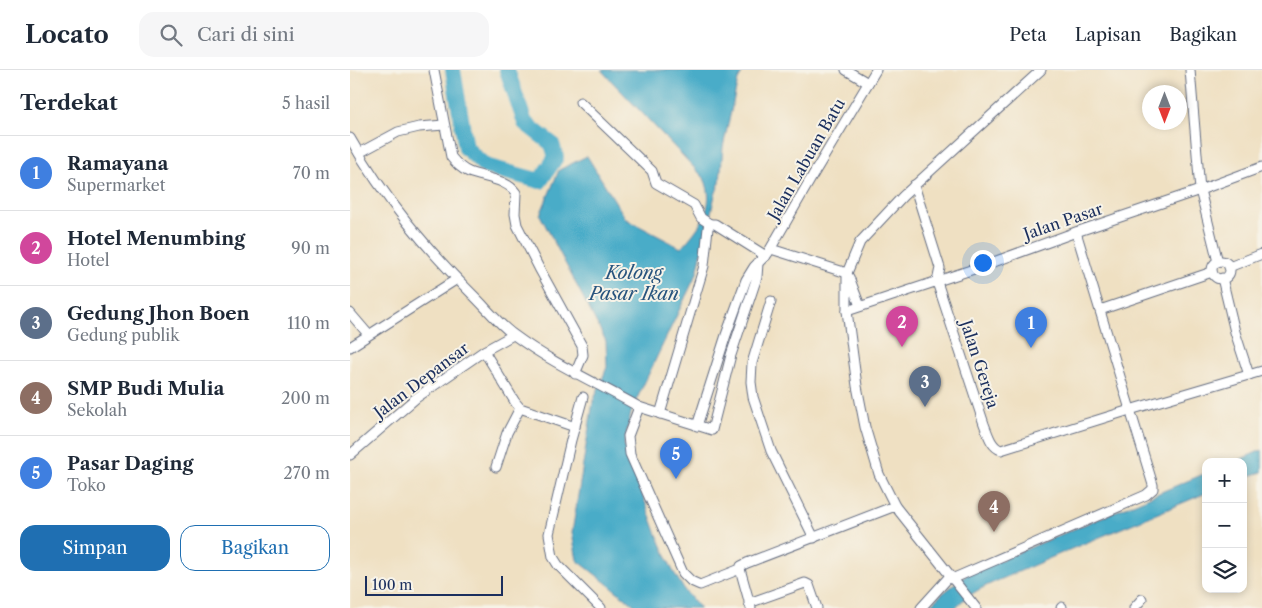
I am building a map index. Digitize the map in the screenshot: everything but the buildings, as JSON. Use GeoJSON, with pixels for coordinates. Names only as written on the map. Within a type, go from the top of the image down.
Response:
{"type":"FeatureCollection","features":[{"type":"Feature","properties":{"kind":"street"},"geometry":{"type":"LineString","coordinates":[[434,70],[451,157],[458,165],[469,172],[509,185],[516,193],[514,214],[517,225],[538,268],[582,346],[583,354],[575,374]]}},
{"type":"Feature","properties":{"kind":"street"},"geometry":{"type":"LineString","coordinates":[[846,70],[868,83]]}},
{"type":"Feature","properties":{"kind":"street","name":"Jalan Labuan Batu"},"geometry":{"type":"LineString","coordinates":[[765,256],[876,70]]}},
{"type":"Feature","properties":{"kind":"street"},"geometry":{"type":"LineString","coordinates":[[976,608],[895,506],[883,485],[865,427],[854,370],[847,311],[847,273],[860,242],[914,185],[1041,70]]}},
{"type":"Feature","properties":{"kind":"street"},"geometry":{"type":"LineString","coordinates":[[1190,70],[1200,190],[1218,262]]}},
{"type":"Feature","properties":{"kind":"street"},"geometry":{"type":"LineString","coordinates":[[580,102],[652,171],[656,183],[694,205],[707,222],[704,266],[660,414]]}},
{"type":"Feature","properties":{"kind":"street"},"geometry":{"type":"LineString","coordinates":[[359,153],[398,132],[444,124]]}},
{"type":"Feature","properties":{"kind":"street"},"geometry":{"type":"LineString","coordinates":[[350,138],[372,175],[397,211],[458,279],[513,334],[575,374],[638,406],[697,426],[712,430],[736,338],[765,256]]}},
{"type":"Feature","properties":{"kind":"street","name":"Jalan Pasar"},"geometry":{"type":"LineString","coordinates":[[847,311],[937,282],[1262,167]]}},
{"type":"Feature","properties":{"kind":"street","name":"Jalan Gereja"},"geometry":{"type":"LineString","coordinates":[[914,185],[940,268],[937,282],[984,424],[992,443],[998,450],[1131,410]]}},
{"type":"Feature","properties":{"kind":"street"},"geometry":{"type":"LineString","coordinates":[[707,222],[715,224],[765,256],[847,273]]}},
{"type":"Feature","properties":{"kind":"street"},"geometry":{"type":"LineString","coordinates":[[921,608],[952,579],[1150,493],[1153,484],[1076,232]]}},
{"type":"Feature","properties":{"kind":"street"},"geometry":{"type":"LineString","coordinates":[[1229,267],[1262,254]]}},
{"type":"Feature","properties":{"kind":"street"},"geometry":{"type":"LineString","coordinates":[[697,426],[746,280],[754,266],[765,256]]}},
{"type":"Feature","properties":{"kind":"street"},"geometry":{"type":"LineString","coordinates":[[1218,262],[1225,262],[1229,267],[1228,274],[1222,278],[1214,276],[1212,272],[1213,266],[1218,262]]}},
{"type":"Feature","properties":{"kind":"street"},"geometry":{"type":"LineString","coordinates":[[1100,310],[1212,272]]}},
{"type":"Feature","properties":{"kind":"street"},"geometry":{"type":"LineString","coordinates":[[847,273],[860,306]]}},
{"type":"Feature","properties":{"kind":"street"},"geometry":{"type":"LineString","coordinates":[[1222,278],[1249,375]]}},
{"type":"Feature","properties":{"kind":"street"},"geometry":{"type":"LineString","coordinates":[[350,347],[458,279]]}},
{"type":"Feature","properties":{"kind":"street"},"geometry":{"type":"LineString","coordinates":[[771,301],[752,364],[751,382],[753,397],[771,451],[814,538]]}},
{"type":"Feature","properties":{"kind":"street"},"geometry":{"type":"LineString","coordinates":[[350,313],[368,334]]}},
{"type":"Feature","properties":{"kind":"street","name":"Jalan Depansar"},"geometry":{"type":"LineString","coordinates":[[350,455],[416,398],[484,351],[513,334]]}},
{"type":"Feature","properties":{"kind":"street"},"geometry":{"type":"LineString","coordinates":[[726,335],[736,338]]}},
{"type":"Feature","properties":{"kind":"street"},"geometry":{"type":"LineString","coordinates":[[484,351],[520,408],[575,427]]}},
{"type":"Feature","properties":{"kind":"street"},"geometry":{"type":"LineString","coordinates":[[720,353],[731,355]]}},
{"type":"Feature","properties":{"kind":"street"},"geometry":{"type":"LineString","coordinates":[[1131,410],[1262,371]]}},
{"type":"Feature","properties":{"kind":"street"},"geometry":{"type":"LineString","coordinates":[[583,396],[549,534],[554,557],[558,565],[600,608]]}},
{"type":"Feature","properties":{"kind":"street"},"geometry":{"type":"LineString","coordinates":[[638,406],[628,436],[630,454],[683,573],[700,585],[740,570],[747,563],[895,506]]}},
{"type":"Feature","properties":{"kind":"street"},"geometry":{"type":"LineString","coordinates":[[496,467],[507,433],[520,408]]}},
{"type":"Feature","properties":{"kind":"street"},"geometry":{"type":"LineString","coordinates":[[740,570],[750,605],[805,583],[809,585],[816,608]]}},
{"type":"Feature","properties":{"kind":"street"},"geometry":{"type":"LineString","coordinates":[[1134,608],[1142,599]]}},
{"type":"Feature","properties":{"kind":"water","name":"Kolong Pasar Ikan"},"geometry":{"type":"Polygon","coordinates":[[[601,70],[744,70],[738,80],[723,147],[720,182],[715,195],[697,273],[632,409],[624,444],[656,532],[672,569],[685,591],[700,608],[638,608],[577,560],[572,533],[593,402],[607,367],[606,341],[540,215],[559,170],[587,156],[626,219],[681,248],[700,224],[709,198],[704,178],[601,70]]]}},
{"type":"Feature","properties":{"kind":"water"},"geometry":{"type":"Polygon","coordinates":[[[1262,450],[1262,472],[1247,477],[1247,458],[1243,458],[1262,450]]]}},
{"type":"Feature","properties":{"kind":"water"},"geometry":{"type":"Polygon","coordinates":[[[1202,475],[1202,495],[988,585],[970,595],[955,608],[927,608],[968,574],[1202,475]]]}},
{"type":"Feature","properties":{"kind":"waterway"},"geometry":{"type":"LineString","coordinates":[[453,70],[466,148],[485,166],[540,181],[556,157],[552,144],[525,123],[507,70]]}},
{"type":"Feature","properties":{"kind":"place","name":"Hotel Menumbing"},"geometry":{"type":"Point","coordinates":[902,347]}},
{"type":"Feature","properties":{"kind":"place","name":"Ramayana"},"geometry":{"type":"Point","coordinates":[1031,348]}},
{"type":"Feature","properties":{"kind":"place","name":"Gedung Jhon Boen"},"geometry":{"type":"Point","coordinates":[925,407]}},
{"type":"Feature","properties":{"kind":"place","name":"Pasar Daging"},"geometry":{"type":"Point","coordinates":[676,479]}},
{"type":"Feature","properties":{"kind":"place","name":"SMP Budi Mulia"},"geometry":{"type":"Point","coordinates":[994,532]}}]}
